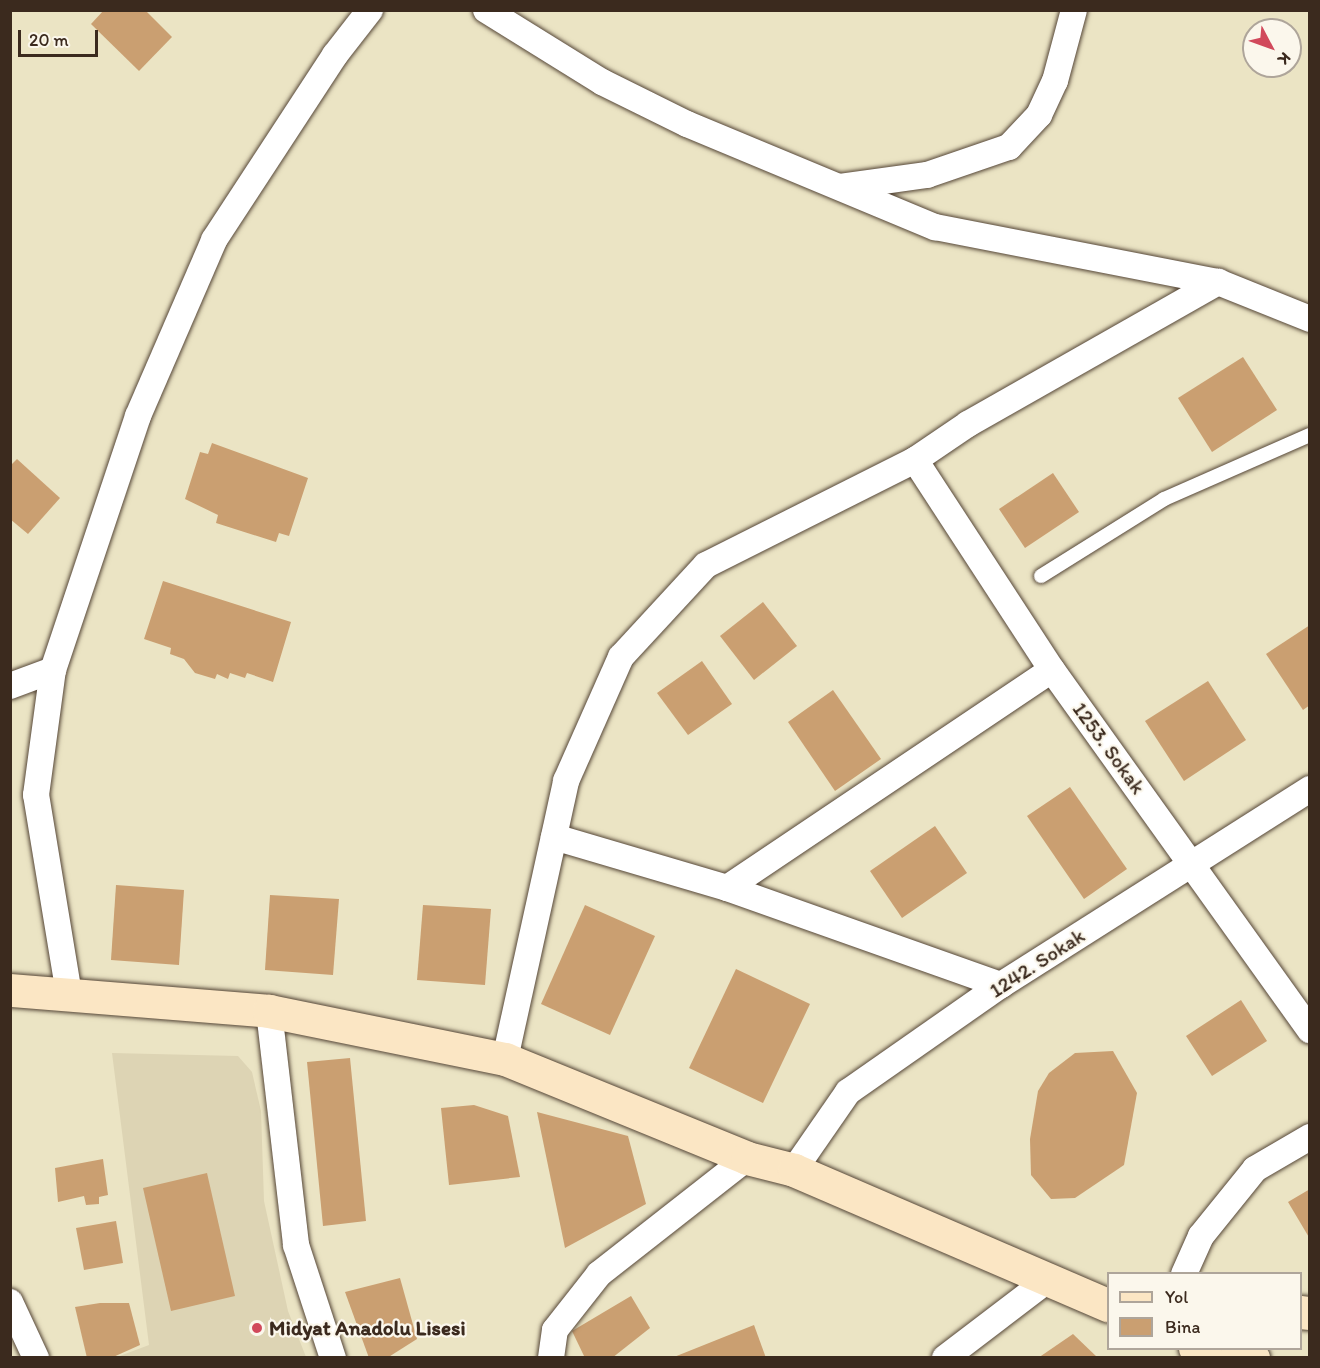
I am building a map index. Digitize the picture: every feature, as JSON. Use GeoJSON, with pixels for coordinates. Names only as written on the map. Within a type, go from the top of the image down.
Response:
{"type":"FeatureCollection","features":[{"type":"Feature","properties":{"kind":"main road"},"geometry":{"type":"LineString","coordinates":[[10,990],[269,1011],[505,1059],[747,1158],[794,1170],[1046,1281],[1107,1305]]}},
{"type":"Feature","properties":{"kind":"main road"},"geometry":{"type":"LineString","coordinates":[[1240,1350],[1253,1358]]}},
{"type":"Feature","properties":{"kind":"street"},"geometry":{"type":"LineString","coordinates":[[69,994],[36,795],[53,670],[138,416],[214,240],[334,55],[370,10]]}},
{"type":"Feature","properties":{"kind":"street"},"geometry":{"type":"LineString","coordinates":[[486,10],[666,114],[935,227],[1218,282],[1310,319]]}},
{"type":"Feature","properties":{"kind":"street"},"geometry":{"type":"LineString","coordinates":[[838,188],[927,175],[1009,147],[1039,115],[1055,81],[1074,10]]}},
{"type":"Feature","properties":{"kind":"street"},"geometry":{"type":"LineString","coordinates":[[505,1059],[566,781],[621,657],[706,565],[915,460],[968,424],[1218,282]]}},
{"type":"Feature","properties":{"kind":"street","name":"1253. Sokak"},"geometry":{"type":"LineString","coordinates":[[915,460],[1052,670],[1310,1030]]}},
{"type":"Feature","properties":{"kind":"street"},"geometry":{"type":"LineString","coordinates":[[10,686],[53,670]]}},
{"type":"Feature","properties":{"kind":"street"},"geometry":{"type":"LineString","coordinates":[[728,888],[1052,670]]}},
{"type":"Feature","properties":{"kind":"street","name":"1242. Sokak"},"geometry":{"type":"LineString","coordinates":[[794,1170],[848,1092],[1001,985],[1310,789]]}},
{"type":"Feature","properties":{"kind":"street"},"geometry":{"type":"LineString","coordinates":[[554,837],[728,888],[1001,985]]}},
{"type":"Feature","properties":{"kind":"street"},"geometry":{"type":"LineString","coordinates":[[269,1011],[296,1245],[333,1358]]}},
{"type":"Feature","properties":{"kind":"street"},"geometry":{"type":"LineString","coordinates":[[1185,1272],[1201,1236],[1256,1169],[1310,1137]]}},
{"type":"Feature","properties":{"kind":"street"},"geometry":{"type":"LineString","coordinates":[[551,1358],[555,1330],[599,1274],[747,1158]]}},
{"type":"Feature","properties":{"kind":"street"},"geometry":{"type":"LineString","coordinates":[[945,1358],[1046,1281]]}},
{"type":"Feature","properties":{"kind":"street"},"geometry":{"type":"LineString","coordinates":[[10,1302],[18,1336],[36,1358]]}},
{"type":"Feature","properties":{"kind":"lane"},"geometry":{"type":"LineString","coordinates":[[1041,576],[1164,499],[1310,435]]}},
{"type":"Feature","properties":{"kind":"shaded area"},"geometry":{"type":"Polygon","coordinates":[[[112,1053],[238,1056],[252,1072],[261,1111],[264,1201],[288,1311],[306,1357],[117,1357],[149,1345],[112,1053]]]}},
{"type":"Feature","properties":{"kind":"building"},"geometry":{"type":"Polygon","coordinates":[[[104,10],[145,10],[172,37],[139,71],[91,24],[104,10]]]}},
{"type":"Feature","properties":{"kind":"building"},"geometry":{"type":"Polygon","coordinates":[[[1243,357],[1277,410],[1212,452],[1178,398],[1243,357]]]}},
{"type":"Feature","properties":{"kind":"building"},"geometry":{"type":"Polygon","coordinates":[[[212,443],[308,478],[289,536],[279,533],[276,542],[216,523],[218,515],[185,499],[200,452],[208,454],[212,443]]]}},
{"type":"Feature","properties":{"kind":"building"},"geometry":{"type":"Polygon","coordinates":[[[17,459],[60,498],[28,534],[10,519],[10,466],[17,459]]]}},
{"type":"Feature","properties":{"kind":"building"},"geometry":{"type":"Polygon","coordinates":[[[1053,473],[1079,512],[1025,548],[999,509],[1053,473]]]}},
{"type":"Feature","properties":{"kind":"building"},"geometry":{"type":"Polygon","coordinates":[[[163,581],[291,622],[273,682],[247,673],[245,678],[230,673],[228,679],[217,674],[215,679],[195,673],[184,659],[170,654],[171,648],[144,639],[163,581]]]}},
{"type":"Feature","properties":{"kind":"building"},"geometry":{"type":"Polygon","coordinates":[[[763,602],[797,646],[754,680],[720,636],[763,602]]]}},
{"type":"Feature","properties":{"kind":"building"},"geometry":{"type":"Polygon","coordinates":[[[1310,625],[1310,705],[1303,710],[1266,654],[1310,625]]]}},
{"type":"Feature","properties":{"kind":"building"},"geometry":{"type":"Polygon","coordinates":[[[702,661],[732,704],[688,735],[657,693],[702,661]]]}},
{"type":"Feature","properties":{"kind":"building"},"geometry":{"type":"Polygon","coordinates":[[[1208,681],[1246,740],[1184,781],[1145,721],[1208,681]]]}},
{"type":"Feature","properties":{"kind":"building"},"geometry":{"type":"Polygon","coordinates":[[[833,690],[881,759],[835,791],[788,722],[833,690]]]}},
{"type":"Feature","properties":{"kind":"building"},"geometry":{"type":"Polygon","coordinates":[[[1070,787],[1127,869],[1084,899],[1027,816],[1070,787]]]}},
{"type":"Feature","properties":{"kind":"building"},"geometry":{"type":"Polygon","coordinates":[[[935,826],[967,873],[902,918],[870,871],[935,826]]]}},
{"type":"Feature","properties":{"kind":"building"},"geometry":{"type":"Polygon","coordinates":[[[116,885],[184,890],[179,965],[111,960],[116,885]]]}},
{"type":"Feature","properties":{"kind":"building"},"geometry":{"type":"Polygon","coordinates":[[[270,895],[339,899],[333,975],[265,970],[270,895]]]}},
{"type":"Feature","properties":{"kind":"building"},"geometry":{"type":"Polygon","coordinates":[[[423,905],[491,909],[485,985],[417,980],[423,905]]]}},
{"type":"Feature","properties":{"kind":"building"},"geometry":{"type":"Polygon","coordinates":[[[585,905],[655,936],[610,1035],[541,1004],[585,905]]]}},
{"type":"Feature","properties":{"kind":"building"},"geometry":{"type":"Polygon","coordinates":[[[736,969],[810,1004],[763,1103],[689,1068],[736,969]]]}},
{"type":"Feature","properties":{"kind":"building"},"geometry":{"type":"Polygon","coordinates":[[[1241,1000],[1267,1041],[1212,1076],[1186,1036],[1241,1000]]]}},
{"type":"Feature","properties":{"kind":"building"},"geometry":{"type":"Polygon","coordinates":[[[1113,1051],[1137,1093],[1124,1165],[1075,1198],[1051,1199],[1031,1175],[1030,1139],[1038,1091],[1049,1073],[1075,1053],[1113,1051]]]}},
{"type":"Feature","properties":{"kind":"building"},"geometry":{"type":"Polygon","coordinates":[[[350,1058],[366,1221],[323,1226],[307,1062],[350,1058]]]}},
{"type":"Feature","properties":{"kind":"building"},"geometry":{"type":"Polygon","coordinates":[[[474,1105],[508,1116],[520,1177],[449,1185],[441,1108],[474,1105]]]}},
{"type":"Feature","properties":{"kind":"building"},"geometry":{"type":"Polygon","coordinates":[[[537,1112],[628,1136],[646,1204],[565,1248],[537,1112]]]}},
{"type":"Feature","properties":{"kind":"building"},"geometry":{"type":"Polygon","coordinates":[[[103,1159],[108,1195],[99,1197],[99,1204],[86,1205],[84,1196],[58,1202],[55,1168],[103,1159]]]}},
{"type":"Feature","properties":{"kind":"building"},"geometry":{"type":"Polygon","coordinates":[[[207,1173],[235,1296],[171,1311],[143,1188],[207,1173]]]}},
{"type":"Feature","properties":{"kind":"building"},"geometry":{"type":"Polygon","coordinates":[[[1310,1189],[1310,1239],[1288,1202],[1310,1189]]]}},
{"type":"Feature","properties":{"kind":"building"},"geometry":{"type":"Polygon","coordinates":[[[116,1221],[123,1263],[84,1270],[76,1228],[116,1221]]]}},
{"type":"Feature","properties":{"kind":"building"},"geometry":{"type":"Polygon","coordinates":[[[400,1278],[417,1339],[387,1358],[369,1358],[345,1292],[400,1278]]]}},
{"type":"Feature","properties":{"kind":"building"},"geometry":{"type":"Polygon","coordinates":[[[631,1296],[650,1328],[612,1358],[585,1358],[572,1331],[631,1296]]]}},
{"type":"Feature","properties":{"kind":"building"},"geometry":{"type":"Polygon","coordinates":[[[100,1303],[129,1303],[140,1345],[111,1358],[87,1358],[75,1307],[100,1303]]]}},
{"type":"Feature","properties":{"kind":"building"},"geometry":{"type":"Polygon","coordinates":[[[754,1325],[766,1358],[674,1358],[674,1357],[754,1325]]]}},
{"type":"Feature","properties":{"kind":"building"},"geometry":{"type":"Polygon","coordinates":[[[1073,1334],[1098,1358],[1038,1358],[1073,1334]]]}},
{"type":"Feature","properties":{"kind":"place","name":"Midyat Anadolu Lisesi"},"geometry":{"type":"Point","coordinates":[257,1328]}}]}
